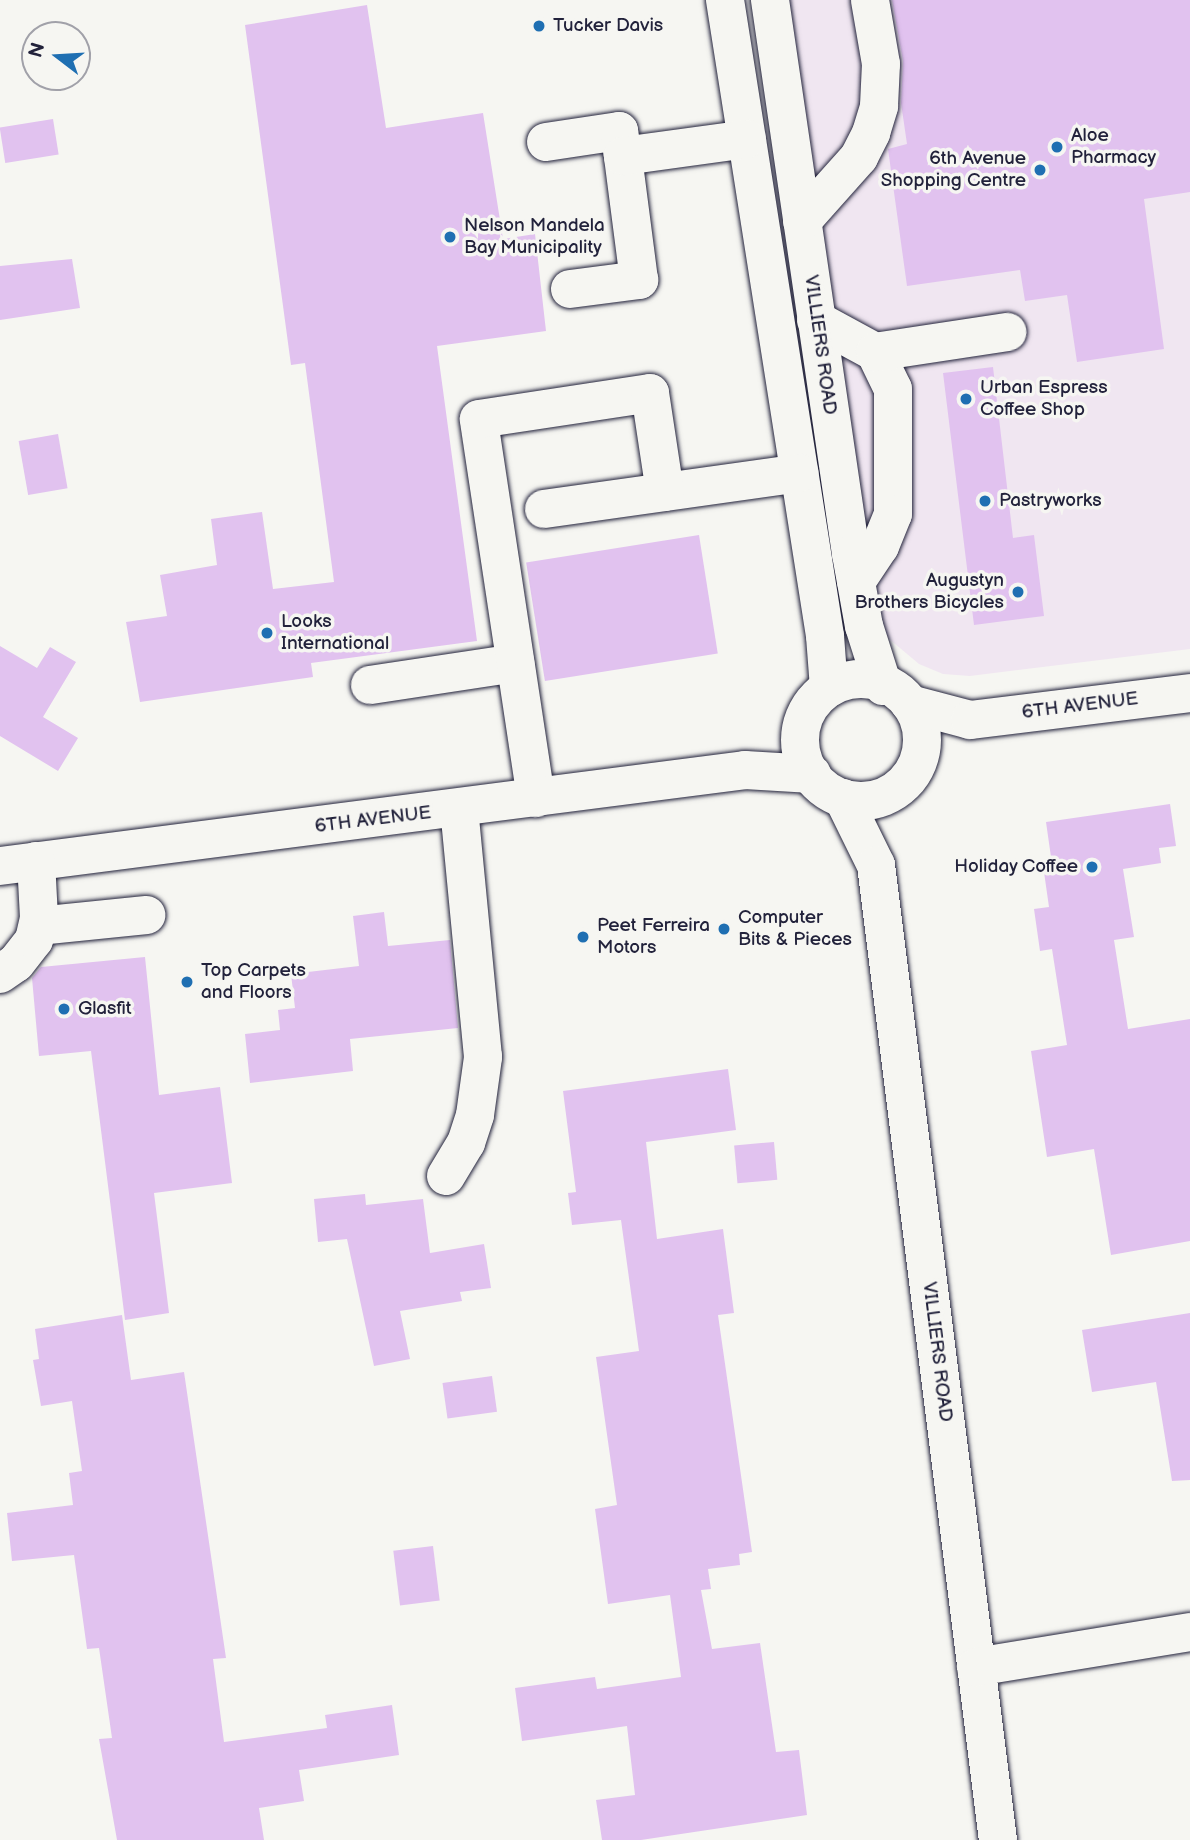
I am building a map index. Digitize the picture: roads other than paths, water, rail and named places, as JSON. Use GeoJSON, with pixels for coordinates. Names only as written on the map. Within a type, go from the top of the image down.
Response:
{"type":"FeatureCollection","features":[{"type":"Feature","properties":{"kind":"street","name":"VILLIERS ROAD"},"geometry":{"type":"LineString","coordinates":[[725,0],[799,473],[829,688]]}},
{"type":"Feature","properties":{"kind":"street","name":"VILLIERS ROAD"},"geometry":{"type":"LineString","coordinates":[[770,0],[856,582],[896,695]]}},
{"type":"Feature","properties":{"kind":"street"},"geometry":{"type":"LineString","coordinates":[[802,221],[859,157],[872,133],[879,106],[881,64],[870,0]]}},
{"type":"Feature","properties":{"kind":"street"},"geometry":{"type":"LineString","coordinates":[[545,142],[619,131],[639,280],[570,289]]}},
{"type":"Feature","properties":{"kind":"street"},"geometry":{"type":"LineString","coordinates":[[623,156],[747,139]]}},
{"type":"Feature","properties":{"kind":"street"},"geometry":{"type":"LineString","coordinates":[[816,320],[875,352],[893,389],[893,514],[880,546],[856,582]]}},
{"type":"Feature","properties":{"kind":"street"},"geometry":{"type":"LineString","coordinates":[[875,352],[1008,332]]}},
{"type":"Feature","properties":{"kind":"street"},"geometry":{"type":"LineString","coordinates":[[536,798],[479,418],[650,393],[665,492]]}},
{"type":"Feature","properties":{"kind":"street"},"geometry":{"type":"LineString","coordinates":[[544,509],[799,473]]}},
{"type":"Feature","properties":{"kind":"street"},"geometry":{"type":"LineString","coordinates":[[370,685],[515,663]]}},
{"type":"Feature","properties":{"kind":"street","name":"6TH AVENUE"},"geometry":{"type":"LineString","coordinates":[[745,770],[801,730],[816,699],[829,688],[847,680],[868,679],[896,695],[970,719],[1190,693]]}},
{"type":"Feature","properties":{"kind":"street"},"geometry":{"type":"LineString","coordinates":[[896,695],[922,733],[922,750]]}},
{"type":"Feature","properties":{"kind":"street","name":"6TH AVENUE"},"geometry":{"type":"LineString","coordinates":[[892,793],[911,774],[922,750],[970,719]]}},
{"type":"Feature","properties":{"kind":"street"},"geometry":{"type":"LineString","coordinates":[[801,730],[800,747],[818,784],[843,798],[876,799],[892,793]]}},
{"type":"Feature","properties":{"kind":"street","name":"6TH AVENUE"},"geometry":{"type":"LineString","coordinates":[[18,863],[459,810],[745,770],[811,774]]}},
{"type":"Feature","properties":{"kind":"street","name":"VILLIERS ROAD"},"geometry":{"type":"LineString","coordinates":[[876,864],[892,793]]}},
{"type":"Feature","properties":{"kind":"street","name":"VILLIERS ROAD"},"geometry":{"type":"LineString","coordinates":[[843,798],[876,864],[998,1840]]}},
{"type":"Feature","properties":{"kind":"street"},"geometry":{"type":"LineString","coordinates":[[446,1176],[466,1143],[475,1115],[483,1057],[459,810]]}},
{"type":"Feature","properties":{"kind":"street"},"geometry":{"type":"LineString","coordinates":[[0,974],[26,953],[38,926],[18,863]]}},
{"type":"Feature","properties":{"kind":"street"},"geometry":{"type":"LineString","coordinates":[[38,926],[146,915]]}},
{"type":"Feature","properties":{"kind":"street"},"geometry":{"type":"LineString","coordinates":[[976,1667],[1190,1632]]}},
{"type":"Feature","properties":{"kind":"place","name":"Tucker Davis"},"geometry":{"type":"Point","coordinates":[539,26]}},
{"type":"Feature","properties":{"kind":"place","name":"Aloe Pharmacy"},"geometry":{"type":"Point","coordinates":[1057,147]}},
{"type":"Feature","properties":{"kind":"place","name":"6th Avenue Shopping Centre"},"geometry":{"type":"Point","coordinates":[1040,170]}},
{"type":"Feature","properties":{"kind":"place","name":"Nelson Mandela Bay Municipality"},"geometry":{"type":"Point","coordinates":[450,237]}},
{"type":"Feature","properties":{"kind":"place","name":"Urban Espress Coffee Shop"},"geometry":{"type":"Point","coordinates":[966,399]}},
{"type":"Feature","properties":{"kind":"place","name":"Pastryworks"},"geometry":{"type":"Point","coordinates":[985,501]}},
{"type":"Feature","properties":{"kind":"place","name":"Augustyn Brothers Bicycles"},"geometry":{"type":"Point","coordinates":[1018,592]}},
{"type":"Feature","properties":{"kind":"place","name":"Looks International"},"geometry":{"type":"Point","coordinates":[267,633]}},
{"type":"Feature","properties":{"kind":"place","name":"Holiday Coffee"},"geometry":{"type":"Point","coordinates":[1092,867]}},
{"type":"Feature","properties":{"kind":"place","name":"Computer Bits & Pieces"},"geometry":{"type":"Point","coordinates":[724,929]}},
{"type":"Feature","properties":{"kind":"place","name":"Peet Ferreira Motors"},"geometry":{"type":"Point","coordinates":[583,937]}},
{"type":"Feature","properties":{"kind":"place","name":"Top Carpets and Floors"},"geometry":{"type":"Point","coordinates":[187,982]}},
{"type":"Feature","properties":{"kind":"place","name":"Glasfit"},"geometry":{"type":"Point","coordinates":[64,1009]}}]}
